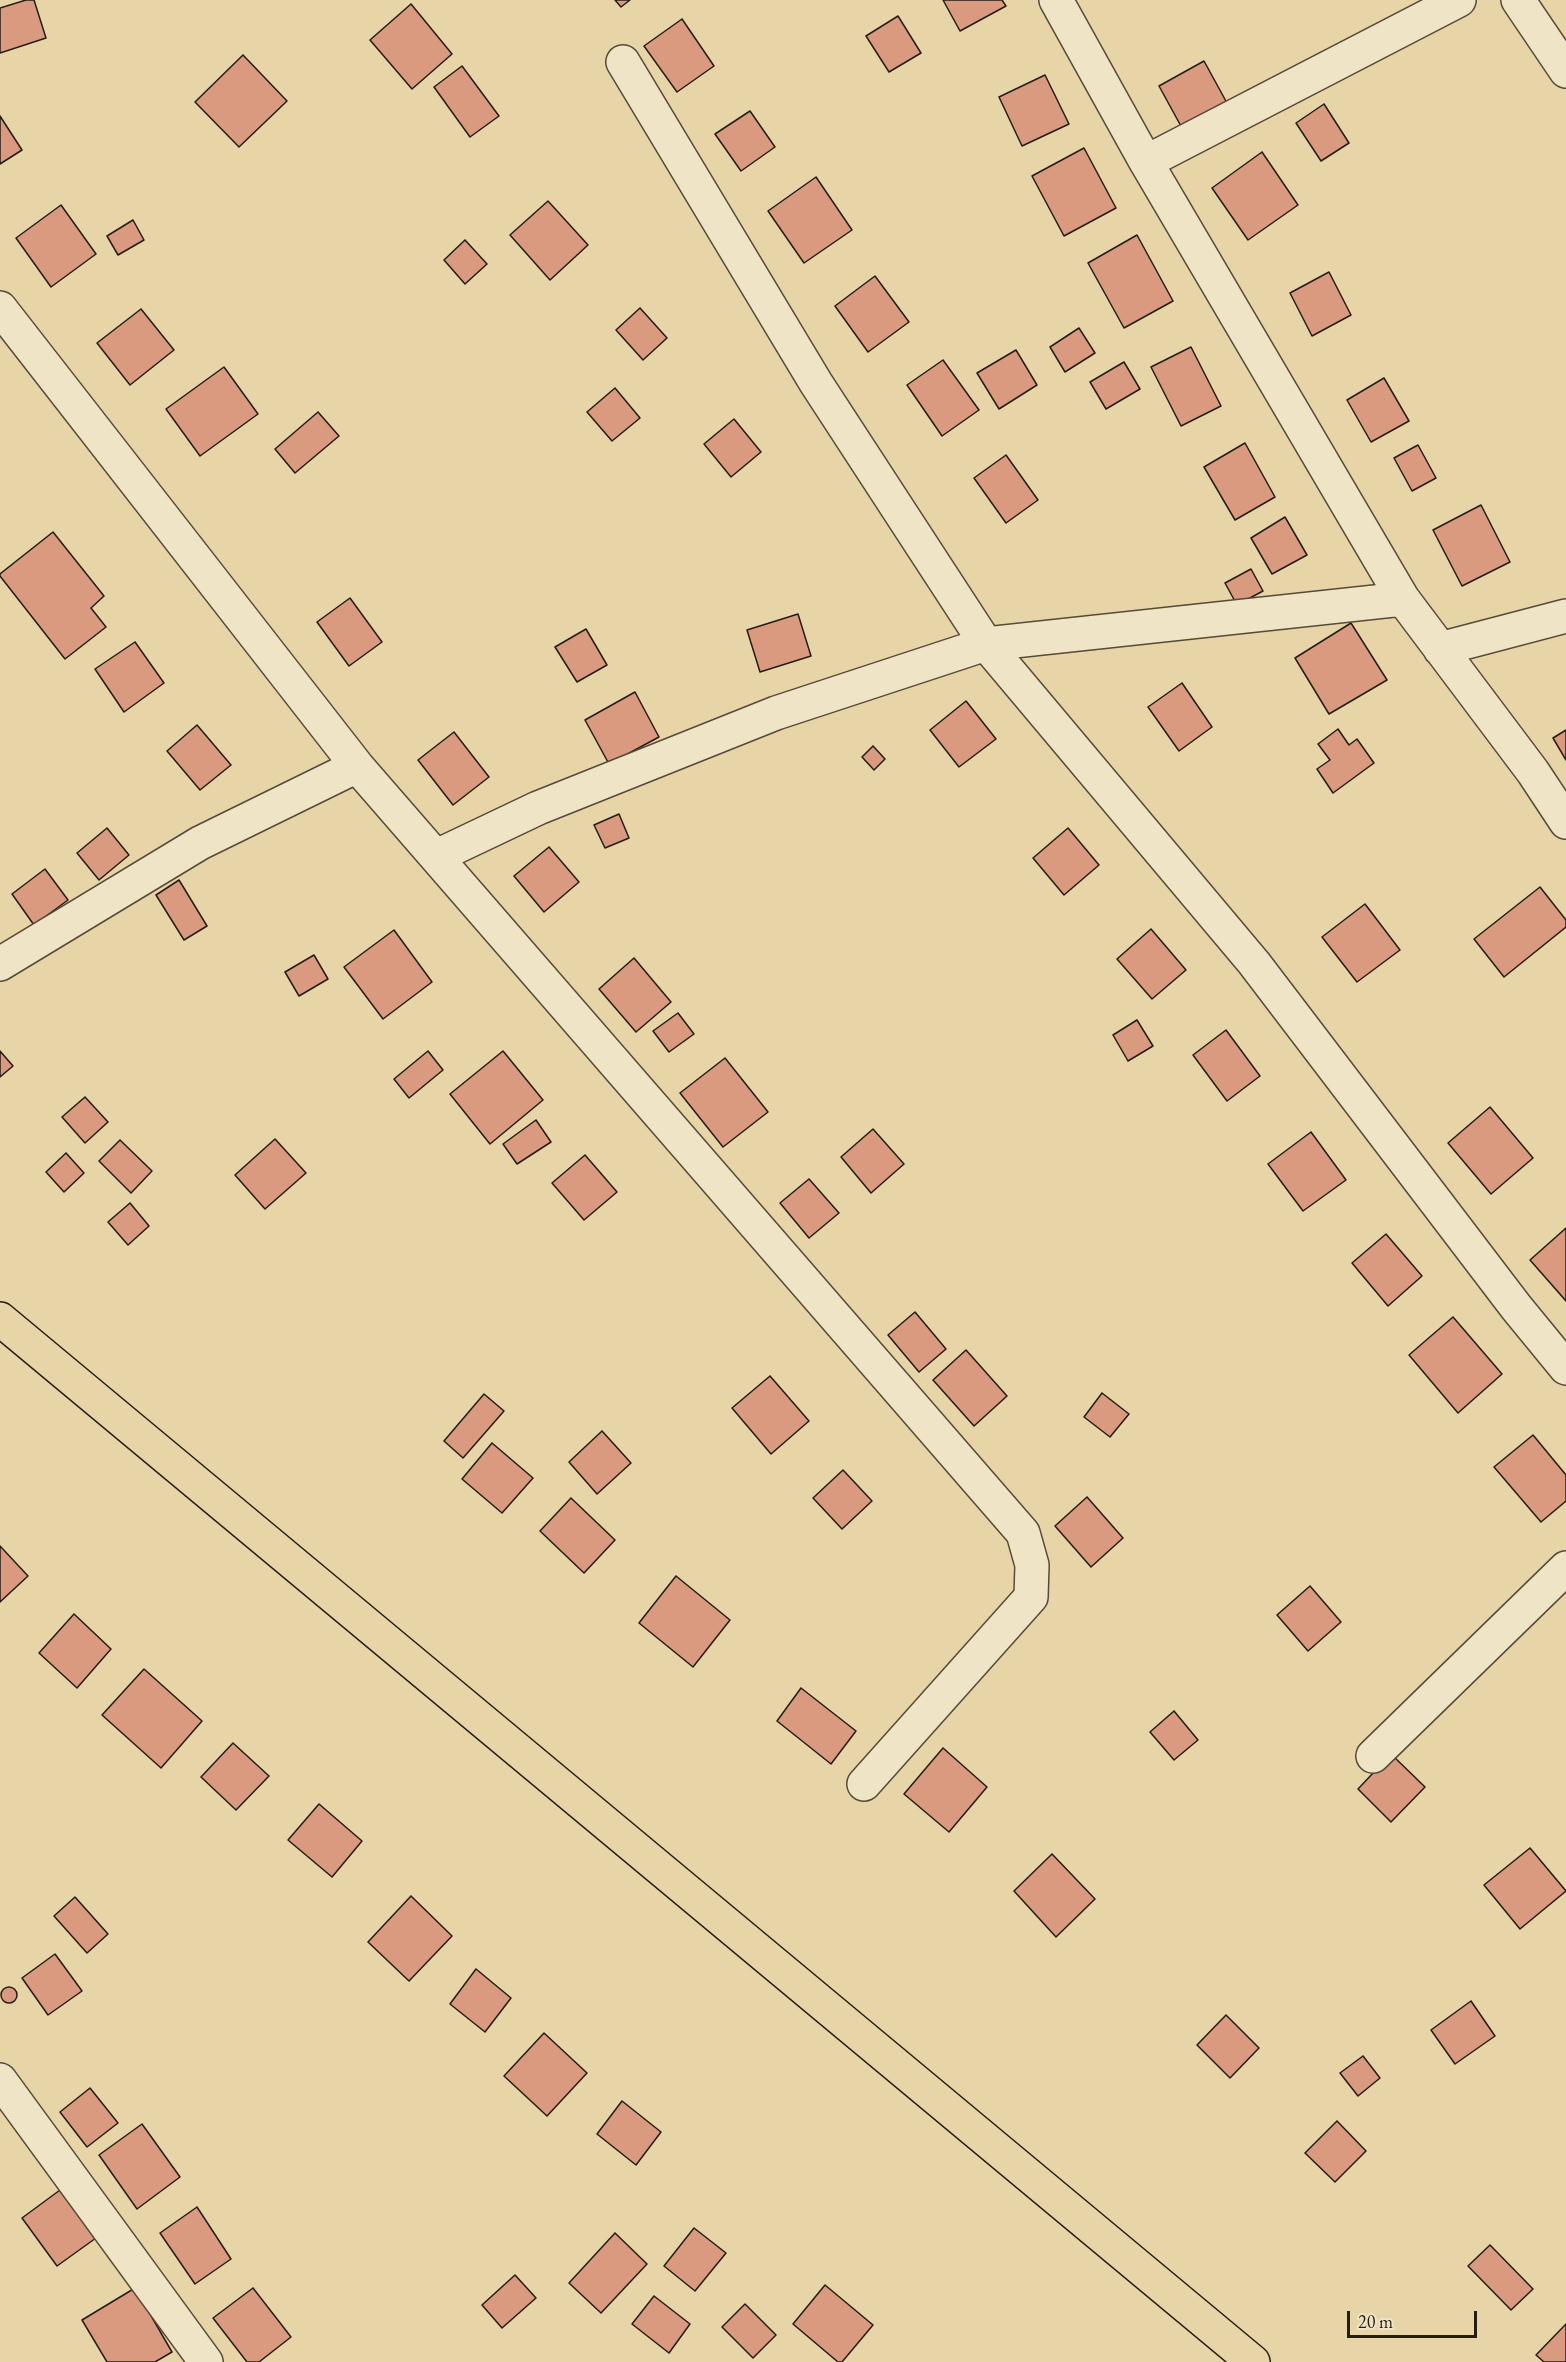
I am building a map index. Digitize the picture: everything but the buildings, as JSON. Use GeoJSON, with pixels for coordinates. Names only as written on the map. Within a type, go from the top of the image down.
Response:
{"type":"FeatureCollection","features":[{"type":"Feature","properties":{"kind":"main road"},"geometry":{"type":"LineString","coordinates":[[0,1319],[1253,2362]]}},
{"type":"Feature","properties":{"kind":"street"},"geometry":{"type":"LineString","coordinates":[[1056,0],[1146,162],[1403,599],[1533,772],[1566,822]]}},
{"type":"Feature","properties":{"kind":"street"},"geometry":{"type":"LineString","coordinates":[[1146,162],[1459,0]]}},
{"type":"Feature","properties":{"kind":"street"},"geometry":{"type":"LineString","coordinates":[[1518,0],[1566,71]]}},
{"type":"Feature","properties":{"kind":"street"},"geometry":{"type":"LineString","coordinates":[[623,62],[816,383],[986,644],[1254,963],[1508,1298],[1566,1368]]}},
{"type":"Feature","properties":{"kind":"street"},"geometry":{"type":"LineString","coordinates":[[0,308],[357,766],[1023,1533],[1032,1565],[1031,1597],[864,1784]]}},
{"type":"Feature","properties":{"kind":"street"},"geometry":{"type":"LineString","coordinates":[[436,856],[538,808],[776,713],[986,644],[1403,599]]}},
{"type":"Feature","properties":{"kind":"street"},"geometry":{"type":"LineString","coordinates":[[1440,649],[1566,616]]}},
{"type":"Feature","properties":{"kind":"street"},"geometry":{"type":"LineString","coordinates":[[0,964],[200,843],[357,766]]}},
{"type":"Feature","properties":{"kind":"street"},"geometry":{"type":"LineString","coordinates":[[1373,1756],[1566,1568]]}},
{"type":"Feature","properties":{"kind":"street"},"geometry":{"type":"LineString","coordinates":[[0,2080],[206,2362]]}}]}
